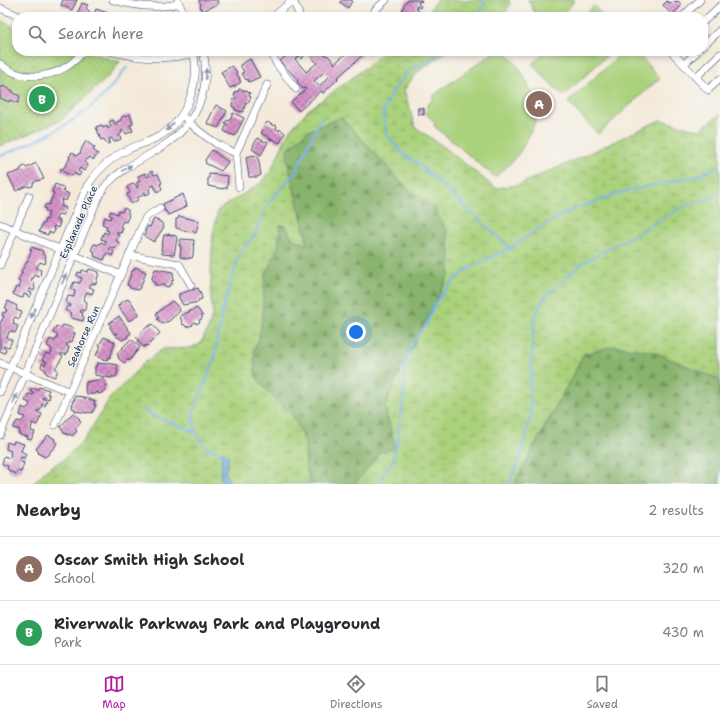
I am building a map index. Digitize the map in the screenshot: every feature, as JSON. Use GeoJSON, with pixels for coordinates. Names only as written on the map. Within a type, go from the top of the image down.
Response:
{"type":"FeatureCollection","features":[{"type":"Feature","properties":{"kind":"street"},"geometry":{"type":"LineString","coordinates":[[113,0],[143,6],[162,7],[178,2],[183,12]]}},
{"type":"Feature","properties":{"kind":"street"},"geometry":{"type":"LineString","coordinates":[[280,12],[293,0],[298,12]]}},
{"type":"Feature","properties":{"kind":"street"},"geometry":{"type":"LineString","coordinates":[[375,10],[386,0]]}},
{"type":"Feature","properties":{"kind":"street"},"geometry":{"type":"LineString","coordinates":[[687,12],[700,0]]}},
{"type":"Feature","properties":{"kind":"street"},"geometry":{"type":"LineString","coordinates":[[708,17],[720,6]]}},
{"type":"Feature","properties":{"kind":"street"},"geometry":{"type":"LineString","coordinates":[[0,8],[12,13]]}},
{"type":"Feature","properties":{"kind":"street"},"geometry":{"type":"LineString","coordinates":[[708,41],[720,30]]}},
{"type":"Feature","properties":{"kind":"street"},"geometry":{"type":"LineString","coordinates":[[696,77],[720,54]]}},
{"type":"Feature","properties":{"kind":"street"},"geometry":{"type":"LineString","coordinates":[[0,64],[13,72],[23,75],[44,76],[64,68],[78,56]]}},
{"type":"Feature","properties":{"kind":"street"},"geometry":{"type":"LineString","coordinates":[[142,56],[163,56]]}},
{"type":"Feature","properties":{"kind":"street","name":"Esplanade Place"},"geometry":{"type":"LineString","coordinates":[[0,392],[87,186],[94,176],[110,160],[127,150],[159,136],[172,126],[182,114],[191,97],[194,83],[194,56]]}},
{"type":"Feature","properties":{"kind":"street","name":"Esplanade Place"},"geometry":{"type":"LineString","coordinates":[[0,435],[100,194],[120,172],[164,146],[178,135],[189,122],[201,102],[205,87],[206,65],[204,56]]}},
{"type":"Feature","properties":{"kind":"street"},"geometry":{"type":"LineString","coordinates":[[273,56],[276,63],[296,89]]}},
{"type":"Feature","properties":{"kind":"street"},"geometry":{"type":"LineString","coordinates":[[677,56],[708,90],[720,79]]}},
{"type":"Feature","properties":{"kind":"street"},"geometry":{"type":"LineString","coordinates":[[684,64],[693,56]]}},
{"type":"Feature","properties":{"kind":"street"},"geometry":{"type":"LineString","coordinates":[[239,187],[236,153],[267,85]]}},
{"type":"Feature","properties":{"kind":"street"},"geometry":{"type":"LineString","coordinates":[[182,114],[189,122],[229,151],[236,153]]}},
{"type":"Feature","properties":{"kind":"street"},"geometry":{"type":"LineString","coordinates":[[87,186],[100,194]]}},
{"type":"Feature","properties":{"kind":"street"},"geometry":{"type":"LineString","coordinates":[[0,265],[29,196]]}},
{"type":"Feature","properties":{"kind":"street","name":"Seahorse Run"},"geometry":{"type":"LineString","coordinates":[[55,425],[146,217],[160,208]]}},
{"type":"Feature","properties":{"kind":"street"},"geometry":{"type":"LineString","coordinates":[[0,224],[121,275]]}},
{"type":"Feature","properties":{"kind":"street"},"geometry":{"type":"LineString","coordinates":[[129,255],[179,264],[191,285]]}},
{"type":"Feature","properties":{"kind":"street"},"geometry":{"type":"LineString","coordinates":[[0,363],[70,392]]}},
{"type":"Feature","properties":{"kind":"green space"},"geometry":{"type":"Polygon","coordinates":[[[436,0],[509,0],[510,3],[506,12],[429,12],[436,0]]]}},
{"type":"Feature","properties":{"kind":"green space"},"geometry":{"type":"Polygon","coordinates":[[[527,0],[575,0],[564,12],[534,12],[527,0]]]}},
{"type":"Feature","properties":{"kind":"green space"},"geometry":{"type":"Polygon","coordinates":[[[594,6],[599,12],[587,12],[594,6]]]}},
{"type":"Feature","properties":{"kind":"green space"},"geometry":{"type":"Polygon","coordinates":[[[0,20],[12,26],[12,56],[100,56],[120,62],[107,78],[61,120],[0,146],[0,20]]]}},
{"type":"Feature","properties":{"kind":"green space"},"geometry":{"type":"Polygon","coordinates":[[[380,56],[441,56],[417,72],[404,90],[415,127],[444,147],[495,188],[518,185],[660,120],[700,130],[720,114],[720,380],[652,351],[614,346],[584,354],[514,484],[355,484],[377,457],[379,452],[396,449],[385,408],[396,380],[449,275],[451,260],[447,230],[434,208],[407,188],[341,117],[308,131],[287,149],[288,165],[308,245],[293,239],[286,226],[280,225],[278,247],[265,276],[259,339],[254,350],[255,375],[264,388],[294,417],[305,443],[306,467],[310,484],[233,484],[227,478],[225,473],[228,459],[222,457],[221,478],[225,484],[33,484],[45,471],[64,459],[84,440],[110,398],[145,362],[163,349],[190,348],[200,344],[208,329],[213,313],[211,299],[211,268],[213,235],[218,210],[261,183],[271,171],[288,133],[307,111],[380,56]]]}},
{"type":"Feature","properties":{"kind":"green space"},"geometry":{"type":"Polygon","coordinates":[[[489,56],[509,56],[518,66],[536,104],[536,119],[520,151],[512,162],[495,177],[434,126],[435,123],[427,115],[427,105],[434,99],[432,97],[489,56]]]}},
{"type":"Feature","properties":{"kind":"green space"},"geometry":{"type":"Polygon","coordinates":[[[541,56],[607,56],[563,96],[532,64],[541,56]]]}},
{"type":"Feature","properties":{"kind":"green space"},"geometry":{"type":"Polygon","coordinates":[[[619,56],[640,56],[660,78],[598,134],[568,102],[619,56]]]}},
{"type":"Feature","properties":{"kind":"green space"},"geometry":{"type":"Polygon","coordinates":[[[341,117],[407,188],[434,208],[447,230],[451,260],[449,275],[396,380],[385,408],[396,449],[377,457],[355,484],[310,484],[306,467],[305,443],[294,417],[264,388],[255,374],[254,350],[259,339],[265,276],[278,247],[280,225],[286,226],[293,239],[308,244],[288,165],[287,149],[308,131],[341,117]]]}},
{"type":"Feature","properties":{"kind":"green space"},"geometry":{"type":"Polygon","coordinates":[[[614,346],[652,351],[720,380],[720,484],[514,484],[584,354],[614,346]]]}},
{"type":"Feature","properties":{"kind":"water"},"geometry":{"type":"Polygon","coordinates":[[[222,451],[228,456],[225,470],[226,476],[233,484],[225,484],[221,478],[222,457],[220,454],[222,451]]]}},
{"type":"Feature","properties":{"kind":"building"},"geometry":{"type":"Polygon","coordinates":[[[63,0],[77,0],[72,10],[61,5],[63,0]]]}},
{"type":"Feature","properties":{"kind":"building"},"geometry":{"type":"Polygon","coordinates":[[[199,0],[217,0],[218,4],[202,11],[199,0]]]}},
{"type":"Feature","properties":{"kind":"building"},"geometry":{"type":"Polygon","coordinates":[[[342,0],[352,1],[348,8],[340,2],[342,0]]]}},
{"type":"Feature","properties":{"kind":"building"},"geometry":{"type":"Polygon","coordinates":[[[408,0],[422,0],[421,2],[419,1],[418,4],[421,6],[420,8],[417,6],[416,9],[418,12],[402,12],[404,5],[408,0]]]}},
{"type":"Feature","properties":{"kind":"building"},"geometry":{"type":"Polygon","coordinates":[[[667,1],[669,3],[676,3],[678,1],[682,5],[675,12],[669,12],[663,5],[667,1]]]}},
{"type":"Feature","properties":{"kind":"building"},"geometry":{"type":"Polygon","coordinates":[[[82,3],[88,5],[86,8],[90,12],[78,12],[82,3]]]}},
{"type":"Feature","properties":{"kind":"building"},"geometry":{"type":"Polygon","coordinates":[[[96,9],[105,12],[95,12],[96,9]]]}},
{"type":"Feature","properties":{"kind":"building"},"geometry":{"type":"Polygon","coordinates":[[[286,56],[299,56],[295,59],[306,72],[317,63],[311,56],[328,56],[334,64],[343,56],[362,56],[323,93],[321,91],[299,111],[291,102],[306,89],[303,89],[297,81],[298,80],[280,61],[286,56]],[[324,72],[314,81],[319,86],[329,77],[324,72]]]}},
{"type":"Feature","properties":{"kind":"building"},"geometry":{"type":"Polygon","coordinates":[[[250,59],[260,77],[249,82],[242,73],[244,72],[240,65],[250,59]]]}},
{"type":"Feature","properties":{"kind":"building"},"geometry":{"type":"Polygon","coordinates":[[[232,66],[237,72],[236,73],[241,82],[230,88],[221,72],[232,66]]]}},
{"type":"Feature","properties":{"kind":"building"},"geometry":{"type":"Polygon","coordinates":[[[3,86],[20,96],[18,103],[10,100],[9,102],[0,98],[0,87],[2,88],[3,86]]]}},
{"type":"Feature","properties":{"kind":"building"},"geometry":{"type":"Polygon","coordinates":[[[239,89],[250,93],[249,96],[251,97],[248,103],[246,103],[243,112],[235,110],[232,106],[233,99],[235,100],[236,97],[234,96],[236,91],[238,92],[239,89]]]}},
{"type":"Feature","properties":{"kind":"building"},"geometry":{"type":"Polygon","coordinates":[[[216,105],[227,111],[218,128],[207,123],[216,105]]]}},
{"type":"Feature","properties":{"kind":"building"},"geometry":{"type":"Polygon","coordinates":[[[418,108],[424,108],[424,115],[418,114],[418,108]]]}},
{"type":"Feature","properties":{"kind":"building"},"geometry":{"type":"Polygon","coordinates":[[[233,113],[244,118],[235,136],[224,131],[227,124],[225,123],[227,120],[229,121],[233,113]]]}},
{"type":"Feature","properties":{"kind":"building"},"geometry":{"type":"Polygon","coordinates":[[[130,114],[133,124],[130,125],[133,131],[126,134],[124,130],[121,131],[122,133],[119,135],[121,139],[114,142],[112,138],[109,139],[110,143],[107,144],[104,139],[101,140],[96,127],[102,125],[103,128],[107,126],[108,129],[111,126],[109,122],[113,120],[116,126],[118,125],[116,122],[120,121],[122,117],[130,114]]]}},
{"type":"Feature","properties":{"kind":"building"},"geometry":{"type":"Polygon","coordinates":[[[267,122],[277,126],[276,129],[279,131],[280,129],[285,133],[280,143],[269,139],[270,138],[261,133],[267,122]]]}},
{"type":"Feature","properties":{"kind":"building"},"geometry":{"type":"Polygon","coordinates":[[[258,138],[268,142],[261,155],[252,149],[258,138]]]}},
{"type":"Feature","properties":{"kind":"building"},"geometry":{"type":"Polygon","coordinates":[[[86,141],[95,148],[93,150],[98,154],[93,160],[90,157],[87,160],[86,159],[84,162],[88,165],[84,171],[80,168],[78,171],[81,173],[79,176],[74,173],[72,176],[60,170],[61,168],[63,169],[67,163],[72,152],[77,156],[79,153],[80,154],[86,141]]]}},
{"type":"Feature","properties":{"kind":"building"},"geometry":{"type":"Polygon","coordinates":[[[212,150],[228,162],[221,171],[205,163],[205,160],[212,150]]]}},
{"type":"Feature","properties":{"kind":"building"},"geometry":{"type":"Polygon","coordinates":[[[254,155],[258,156],[261,175],[257,177],[249,177],[246,157],[254,155]]]}},
{"type":"Feature","properties":{"kind":"building"},"geometry":{"type":"Polygon","coordinates":[[[36,163],[44,179],[36,181],[33,183],[33,186],[26,186],[16,191],[8,175],[20,171],[24,166],[27,168],[36,163]]]}},
{"type":"Feature","properties":{"kind":"building"},"geometry":{"type":"Polygon","coordinates":[[[152,171],[154,175],[158,174],[162,183],[160,184],[162,189],[157,192],[154,185],[149,189],[150,193],[146,195],[145,192],[143,193],[143,195],[137,198],[138,200],[131,204],[127,194],[130,193],[127,187],[134,183],[137,188],[137,182],[140,181],[138,176],[145,173],[147,177],[150,176],[148,173],[152,171]]]}},
{"type":"Feature","properties":{"kind":"building"},"geometry":{"type":"Polygon","coordinates":[[[209,174],[228,176],[227,188],[223,189],[208,186],[209,174]]]}},
{"type":"Feature","properties":{"kind":"building"},"geometry":{"type":"Polygon","coordinates":[[[55,184],[63,187],[63,191],[69,194],[66,201],[62,199],[61,202],[61,206],[66,208],[63,215],[59,214],[57,216],[56,220],[60,221],[58,228],[54,226],[53,229],[55,230],[53,234],[49,232],[48,235],[39,232],[45,219],[47,220],[49,213],[45,211],[46,209],[44,208],[46,204],[49,205],[54,193],[52,192],[55,184]]]}},
{"type":"Feature","properties":{"kind":"building"},"geometry":{"type":"Polygon","coordinates":[[[183,194],[187,206],[168,215],[166,211],[165,212],[163,204],[183,194]]]}},
{"type":"Feature","properties":{"kind":"building"},"geometry":{"type":"Polygon","coordinates":[[[124,208],[128,210],[129,215],[126,222],[123,221],[120,227],[123,228],[121,233],[117,231],[116,233],[119,234],[116,241],[119,242],[115,249],[110,247],[109,249],[114,251],[112,256],[107,253],[104,260],[94,256],[95,252],[91,250],[94,244],[98,245],[101,242],[105,244],[106,241],[101,239],[104,232],[108,234],[109,231],[106,230],[107,226],[102,224],[105,217],[110,219],[112,216],[109,215],[111,211],[117,214],[119,211],[122,212],[124,208]]]}},
{"type":"Feature","properties":{"kind":"building"},"geometry":{"type":"Polygon","coordinates":[[[179,216],[199,221],[196,233],[176,228],[176,219],[178,219],[179,216]]]}},
{"type":"Feature","properties":{"kind":"building"},"geometry":{"type":"Polygon","coordinates":[[[154,219],[161,222],[164,227],[154,242],[144,236],[145,231],[148,226],[150,227],[154,219]]]}},
{"type":"Feature","properties":{"kind":"building"},"geometry":{"type":"Polygon","coordinates":[[[168,234],[176,236],[177,239],[174,255],[162,254],[161,250],[164,235],[168,234]]]}},
{"type":"Feature","properties":{"kind":"building"},"geometry":{"type":"Polygon","coordinates":[[[181,239],[194,240],[192,258],[188,259],[180,257],[181,246],[179,246],[181,239]]]}},
{"type":"Feature","properties":{"kind":"building"},"geometry":{"type":"Polygon","coordinates":[[[31,247],[43,251],[42,254],[46,256],[46,260],[45,264],[40,262],[36,268],[41,270],[39,277],[34,275],[33,279],[32,278],[31,281],[35,283],[34,291],[30,289],[28,292],[32,293],[30,297],[24,294],[23,298],[13,294],[16,287],[19,288],[20,282],[18,281],[23,273],[21,272],[32,250],[30,249],[31,247]]]}},
{"type":"Feature","properties":{"kind":"building"},"geometry":{"type":"Polygon","coordinates":[[[135,267],[146,272],[138,290],[130,288],[130,286],[127,285],[135,267]]]}},
{"type":"Feature","properties":{"kind":"building"},"geometry":{"type":"Polygon","coordinates":[[[89,269],[99,272],[96,284],[92,283],[89,287],[94,289],[92,294],[87,292],[83,300],[87,302],[87,305],[84,311],[81,310],[80,312],[83,313],[83,321],[71,318],[71,313],[65,310],[67,306],[70,307],[71,305],[66,303],[68,296],[74,297],[75,291],[71,289],[74,282],[80,283],[82,278],[77,276],[78,272],[81,273],[82,270],[88,272],[89,269]]]}},
{"type":"Feature","properties":{"kind":"building"},"geometry":{"type":"Polygon","coordinates":[[[155,269],[173,272],[173,281],[172,280],[172,284],[169,285],[169,287],[163,286],[163,284],[155,285],[152,278],[155,269]]]}},
{"type":"Feature","properties":{"kind":"building"},"geometry":{"type":"Polygon","coordinates":[[[198,288],[202,299],[198,300],[199,302],[183,305],[179,298],[179,294],[198,288]]]}},
{"type":"Feature","properties":{"kind":"building"},"geometry":{"type":"Polygon","coordinates":[[[128,299],[139,314],[129,321],[118,306],[120,303],[128,299]]]}},
{"type":"Feature","properties":{"kind":"building"},"geometry":{"type":"Polygon","coordinates":[[[8,301],[17,306],[16,310],[22,312],[19,319],[15,317],[13,320],[13,324],[18,326],[15,333],[11,331],[9,332],[7,338],[12,340],[9,347],[3,347],[6,349],[5,353],[0,351],[0,322],[4,316],[2,315],[3,312],[5,313],[7,310],[5,309],[8,301]]]}},
{"type":"Feature","properties":{"kind":"building"},"geometry":{"type":"Polygon","coordinates":[[[172,301],[180,311],[168,322],[167,321],[163,324],[157,319],[159,318],[156,314],[172,301]]]}},
{"type":"Feature","properties":{"kind":"building"},"geometry":{"type":"Polygon","coordinates":[[[197,308],[202,315],[202,319],[199,320],[200,322],[196,324],[195,322],[192,324],[193,325],[186,327],[184,324],[183,325],[180,316],[197,308]]]}},
{"type":"Feature","properties":{"kind":"building"},"geometry":{"type":"Polygon","coordinates":[[[119,316],[131,333],[127,336],[128,337],[122,340],[115,335],[117,333],[114,334],[109,323],[119,316]]]}},
{"type":"Feature","properties":{"kind":"building"},"geometry":{"type":"Polygon","coordinates":[[[152,324],[160,333],[147,346],[146,345],[144,347],[137,341],[139,340],[136,337],[152,324]]]}},
{"type":"Feature","properties":{"kind":"building"},"geometry":{"type":"Polygon","coordinates":[[[63,325],[73,328],[72,332],[75,333],[72,342],[70,341],[69,344],[67,343],[66,345],[69,347],[66,355],[61,353],[60,355],[63,356],[55,368],[58,370],[55,377],[47,374],[45,372],[46,370],[41,367],[42,363],[45,365],[47,362],[42,360],[46,353],[50,355],[52,352],[51,348],[47,346],[50,339],[55,341],[58,335],[53,333],[56,326],[61,328],[63,325]]]}},
{"type":"Feature","properties":{"kind":"building"},"geometry":{"type":"Polygon","coordinates":[[[104,337],[115,342],[110,358],[109,357],[107,360],[103,360],[96,355],[101,346],[99,345],[104,337]]]}},
{"type":"Feature","properties":{"kind":"building"},"geometry":{"type":"Polygon","coordinates":[[[131,339],[140,347],[129,361],[128,359],[124,363],[118,358],[119,357],[117,354],[131,339]]]}},
{"type":"Feature","properties":{"kind":"building"},"geometry":{"type":"Polygon","coordinates":[[[97,363],[118,365],[116,377],[111,378],[95,375],[95,366],[96,367],[97,363]]]}},
{"type":"Feature","properties":{"kind":"building"},"geometry":{"type":"Polygon","coordinates":[[[104,379],[107,387],[105,388],[106,391],[98,394],[98,392],[95,394],[87,394],[85,390],[86,382],[104,379]]]}},
{"type":"Feature","properties":{"kind":"building"},"geometry":{"type":"Polygon","coordinates":[[[39,387],[49,390],[47,394],[50,395],[49,399],[42,398],[47,401],[45,406],[42,404],[40,411],[38,410],[37,412],[42,414],[37,425],[32,423],[31,431],[35,432],[31,440],[27,439],[28,437],[20,435],[18,433],[20,430],[13,428],[17,421],[21,422],[25,417],[20,415],[22,407],[26,409],[29,406],[30,403],[25,401],[28,394],[33,395],[34,393],[30,391],[31,388],[38,390],[39,387]]]}},
{"type":"Feature","properties":{"kind":"building"},"geometry":{"type":"Polygon","coordinates":[[[75,396],[84,397],[85,399],[87,398],[95,401],[94,405],[96,405],[92,413],[75,411],[75,409],[72,408],[75,396]]]}},
{"type":"Feature","properties":{"kind":"building"},"geometry":{"type":"Polygon","coordinates":[[[73,413],[80,419],[81,422],[75,429],[77,431],[72,436],[70,434],[65,434],[60,427],[73,413]]]}},
{"type":"Feature","properties":{"kind":"building"},"geometry":{"type":"Polygon","coordinates":[[[48,435],[55,439],[54,441],[57,443],[53,450],[52,449],[45,457],[38,453],[39,452],[36,449],[48,435]]]}},
{"type":"Feature","properties":{"kind":"building"},"geometry":{"type":"Polygon","coordinates":[[[14,441],[24,444],[21,451],[26,454],[24,458],[21,457],[19,461],[24,463],[21,472],[17,471],[16,474],[7,469],[8,466],[2,464],[4,456],[9,458],[11,455],[11,451],[6,449],[7,442],[13,444],[14,441]]]}},
{"type":"Feature","properties":{"kind":"waterway"},"geometry":{"type":"LineString","coordinates":[[480,12],[483,7],[484,0]]}},
{"type":"Feature","properties":{"kind":"waterway"},"geometry":{"type":"LineString","coordinates":[[434,56],[409,71],[393,90],[383,112],[387,135],[402,153],[421,166],[510,248]]}},
{"type":"Feature","properties":{"kind":"waterway"},"geometry":{"type":"LineString","coordinates":[[0,156],[39,139],[77,118],[99,100],[127,67]]}},
{"type":"Feature","properties":{"kind":"waterway"},"geometry":{"type":"LineString","coordinates":[[196,432],[192,415],[214,360],[222,312],[239,255],[257,231],[265,208],[296,171],[321,118]]}},
{"type":"Feature","properties":{"kind":"waterway"},"geometry":{"type":"LineString","coordinates":[[377,484],[393,460],[398,438],[404,390],[405,366],[411,344],[426,325],[435,303],[450,285],[468,269],[510,248],[552,220],[574,209],[622,192],[697,176],[719,166]]}},
{"type":"Feature","properties":{"kind":"waterway"},"geometry":{"type":"LineString","coordinates":[[509,484],[519,461],[531,414],[530,390],[534,319],[544,298],[581,264],[687,205],[714,197]]}},
{"type":"Feature","properties":{"kind":"waterway"},"geometry":{"type":"LineString","coordinates":[[143,410],[156,417],[196,432],[206,447],[223,454]]}},
{"type":"Feature","properties":{"kind":"place","name":"Riverwalk Parkway Park and Playground"},"geometry":{"type":"Point","coordinates":[42,99]}},
{"type":"Feature","properties":{"kind":"place","name":"Oscar Smith High School"},"geometry":{"type":"Point","coordinates":[539,104]}}]}
